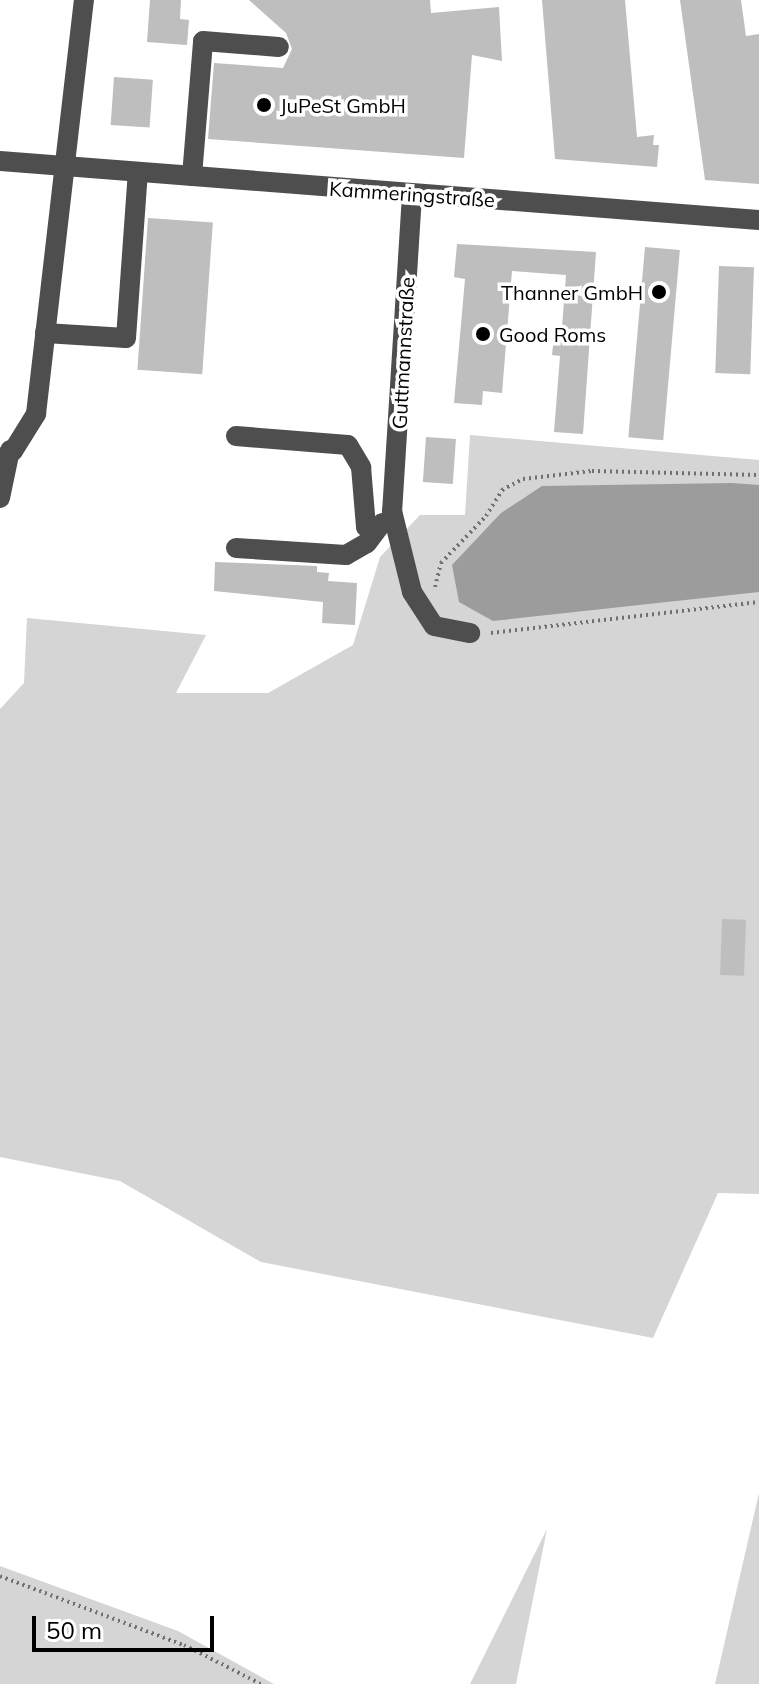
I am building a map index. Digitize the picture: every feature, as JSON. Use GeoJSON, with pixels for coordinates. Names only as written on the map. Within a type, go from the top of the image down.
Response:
{"type":"FeatureCollection","features":[{"type":"Feature","properties":{"kind":"street"},"geometry":{"type":"LineString","coordinates":[[0,498],[4,453],[36,414],[84,0]]}},
{"type":"Feature","properties":{"kind":"street"},"geometry":{"type":"LineString","coordinates":[[192,176],[203,41],[279,47]]}},
{"type":"Feature","properties":{"kind":"street","name":"Kammeringstraße"},"geometry":{"type":"LineString","coordinates":[[0,161],[759,220]]}},
{"type":"Feature","properties":{"kind":"street"},"geometry":{"type":"LineString","coordinates":[[45,333],[126,338],[138,172]]}},
{"type":"Feature","properties":{"kind":"street","name":"Guttmannstraße"},"geometry":{"type":"LineString","coordinates":[[412,195],[392,511],[412,592],[434,626],[470,633]]}},
{"type":"Feature","properties":{"kind":"street"},"geometry":{"type":"LineString","coordinates":[[236,436],[348,445],[361,467],[366,527],[375,532]]}},
{"type":"Feature","properties":{"kind":"street"},"geometry":{"type":"LineString","coordinates":[[236,548],[346,555],[375,532],[392,511]]}},
{"type":"Feature","properties":{"kind":"path"},"geometry":{"type":"LineString","coordinates":[[439,600],[434,590],[441,563],[486,516],[502,490],[523,479],[592,471],[759,475]]}},
{"type":"Feature","properties":{"kind":"path"},"geometry":{"type":"LineString","coordinates":[[470,633],[759,602]]}},
{"type":"Feature","properties":{"kind":"path"},"geometry":{"type":"LineString","coordinates":[[0,1576],[184,1645],[261,1684]]}},
{"type":"Feature","properties":{"kind":"shaded area"},"geometry":{"type":"Polygon","coordinates":[[[470,435],[759,460],[759,1194],[718,1193],[653,1338],[261,1262],[120,1181],[0,1157],[0,709],[24,683],[27,618],[206,635],[176,693],[268,693],[353,645],[380,557],[420,515],[465,515],[470,435]]]}},
{"type":"Feature","properties":{"kind":"shaded area"},"geometry":{"type":"Polygon","coordinates":[[[759,485],[759,592],[493,621],[459,602],[452,565],[501,513],[542,486],[759,485]]]}},
{"type":"Feature","properties":{"kind":"shaded area"},"geometry":{"type":"Polygon","coordinates":[[[759,1493],[759,1684],[715,1684],[759,1493]]]}},
{"type":"Feature","properties":{"kind":"shaded area"},"geometry":{"type":"Polygon","coordinates":[[[547,1529],[516,1684],[470,1684],[547,1529]]]}},
{"type":"Feature","properties":{"kind":"shaded area"},"geometry":{"type":"Polygon","coordinates":[[[0,1566],[178,1631],[274,1684],[0,1684],[0,1566]]]}},
{"type":"Feature","properties":{"kind":"building"},"geometry":{"type":"Polygon","coordinates":[[[150,0],[181,0],[180,19],[189,20],[187,45],[147,42],[150,0]]]}},
{"type":"Feature","properties":{"kind":"building"},"geometry":{"type":"Polygon","coordinates":[[[249,0],[430,0],[431,13],[499,7],[502,61],[472,55],[464,158],[208,139],[214,63],[283,68],[292,49],[286,33],[249,0]]]}},
{"type":"Feature","properties":{"kind":"building"},"geometry":{"type":"Polygon","coordinates":[[[542,0],[625,0],[637,137],[654,135],[653,145],[659,145],[657,167],[555,159],[542,0]]]}},
{"type":"Feature","properties":{"kind":"building"},"geometry":{"type":"Polygon","coordinates":[[[680,0],[741,0],[746,36],[759,34],[759,184],[705,180],[680,0]]]}},
{"type":"Feature","properties":{"kind":"building"},"geometry":{"type":"Polygon","coordinates":[[[114,77],[153,80],[150,128],[111,125],[114,77]]]}},
{"type":"Feature","properties":{"kind":"building"},"geometry":{"type":"Polygon","coordinates":[[[148,218],[213,223],[202,374],[137,370],[148,218]]]}},
{"type":"Feature","properties":{"kind":"building"},"geometry":{"type":"Polygon","coordinates":[[[457,244],[596,252],[583,434],[554,432],[560,356],[552,355],[555,327],[562,327],[566,275],[512,271],[502,393],[483,391],[482,405],[454,403],[465,279],[454,277],[457,244]]]}},
{"type":"Feature","properties":{"kind":"building"},"geometry":{"type":"Polygon","coordinates":[[[645,247],[680,250],[663,440],[628,437],[645,247]]]}},
{"type":"Feature","properties":{"kind":"building"},"geometry":{"type":"Polygon","coordinates":[[[719,266],[754,267],[750,374],[715,373],[719,266]]]}},
{"type":"Feature","properties":{"kind":"building"},"geometry":{"type":"Polygon","coordinates":[[[426,437],[456,439],[453,484],[423,482],[426,437]]]}},
{"type":"Feature","properties":{"kind":"building"},"geometry":{"type":"Polygon","coordinates":[[[215,562],[317,566],[317,572],[329,573],[328,581],[357,583],[355,625],[322,623],[323,602],[214,591],[215,562]]]}},
{"type":"Feature","properties":{"kind":"building"},"geometry":{"type":"Polygon","coordinates":[[[722,919],[746,920],[744,976],[720,975],[722,919]]]}},
{"type":"Feature","properties":{"kind":"place","name":"JuPeSt GmbH"},"geometry":{"type":"Point","coordinates":[264,105]}},
{"type":"Feature","properties":{"kind":"place","name":"Thanner GmbH"},"geometry":{"type":"Point","coordinates":[659,292]}},
{"type":"Feature","properties":{"kind":"place","name":"Good Roms"},"geometry":{"type":"Point","coordinates":[483,334]}}]}
